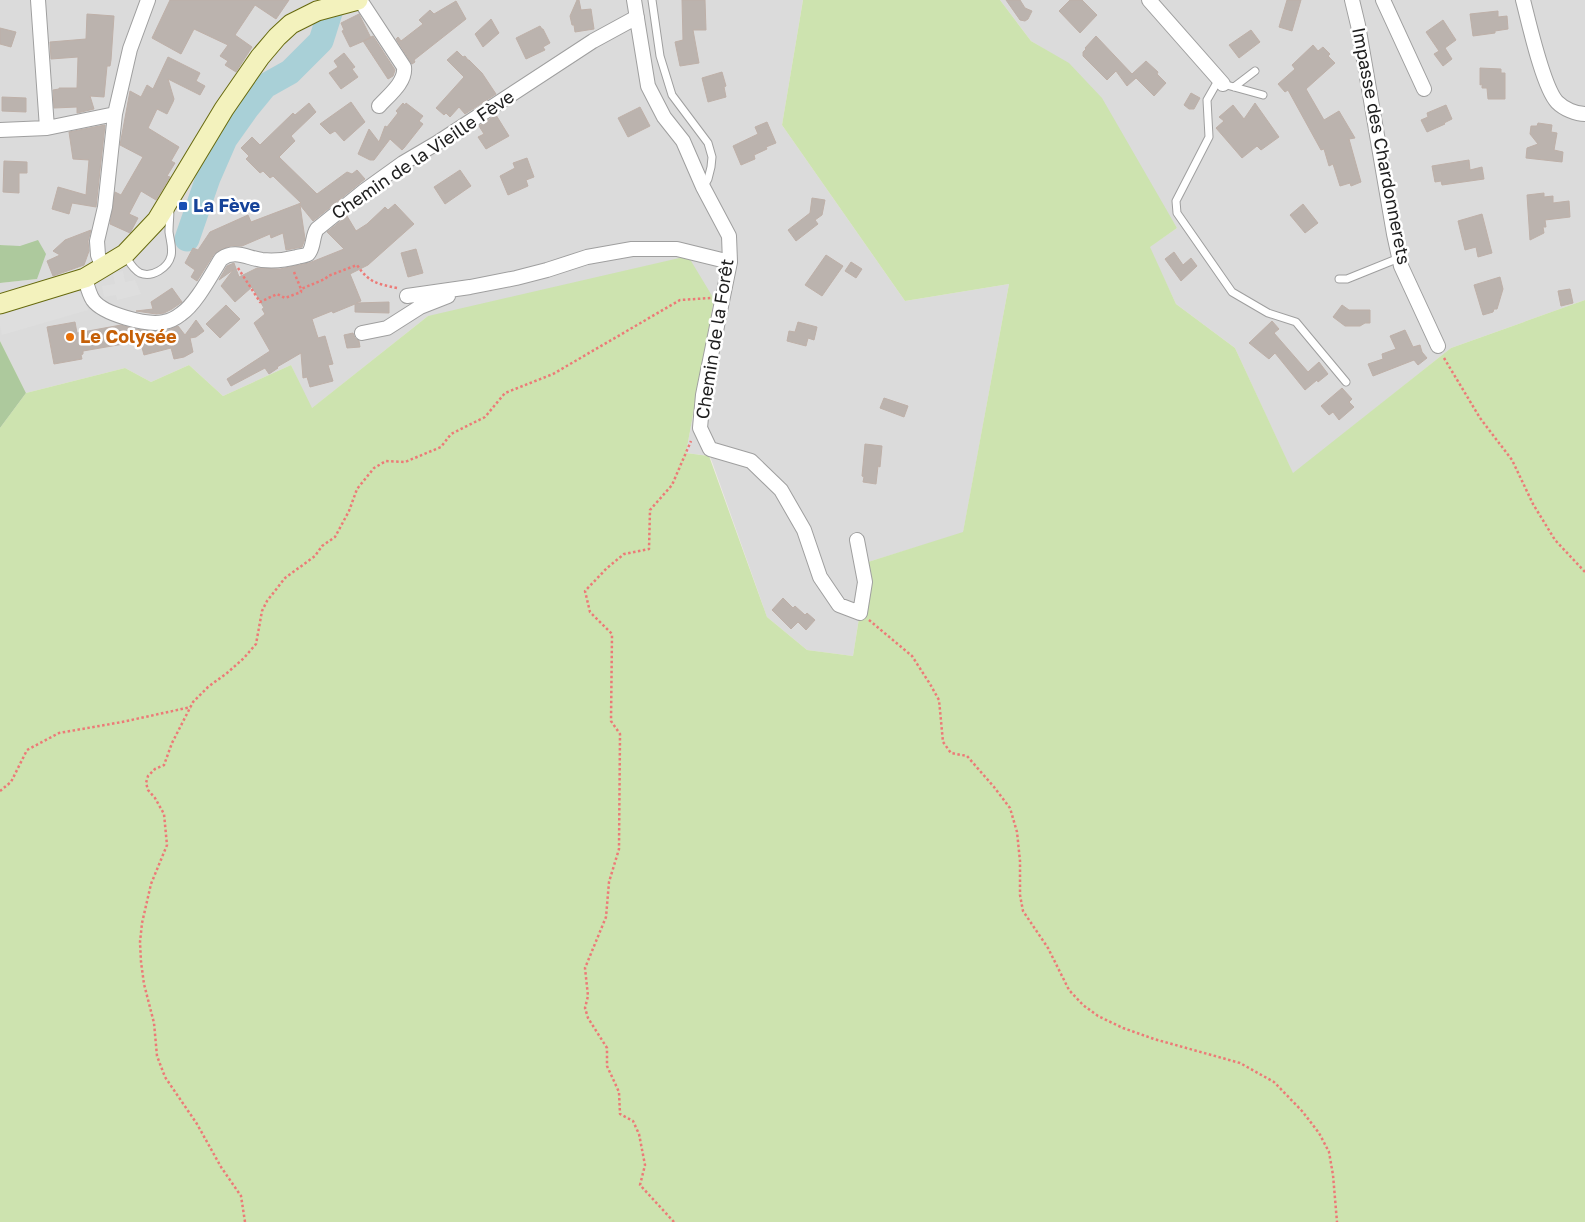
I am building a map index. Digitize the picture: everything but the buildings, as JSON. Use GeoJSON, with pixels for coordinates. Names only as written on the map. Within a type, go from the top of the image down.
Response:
{"type":"FeatureCollection","features":[{"type":"Feature","properties":{"kind":"main road"},"geometry":{"type":"LineString","coordinates":[[0,304],[85,278],[125,254],[157,220],[224,109],[260,57],[277,37],[291,24],[317,11],[354,1]]}},
{"type":"Feature","properties":{"kind":"street"},"geometry":{"type":"LineString","coordinates":[[38,0],[47,128]]}},
{"type":"Feature","properties":{"kind":"street"},"geometry":{"type":"LineString","coordinates":[[103,268],[98,254],[97,241],[105,207],[115,114],[130,49],[148,0]]}},
{"type":"Feature","properties":{"kind":"street","name":"Chemin de la Forêt"},"geometry":{"type":"LineString","coordinates":[[634,0],[648,86],[664,117],[682,141],[703,187],[729,236],[730,262],[702,395],[700,428],[710,449],[751,461],[781,490],[804,530],[820,577],[840,605],[860,613]]}},
{"type":"Feature","properties":{"kind":"street","name":"Impasse des Chardonnerets"},"geometry":{"type":"LineString","coordinates":[[1352,0],[1399,258],[1438,346]]}},
{"type":"Feature","properties":{"kind":"street"},"geometry":{"type":"LineString","coordinates":[[1383,0],[1424,89]]}},
{"type":"Feature","properties":{"kind":"street"},"geometry":{"type":"LineString","coordinates":[[1523,0],[1547,84],[1556,101],[1565,108],[1585,114]]}},
{"type":"Feature","properties":{"kind":"street"},"geometry":{"type":"LineString","coordinates":[[354,1],[404,67],[402,80],[379,106]]}},
{"type":"Feature","properties":{"kind":"street"},"geometry":{"type":"LineString","coordinates":[[1151,1],[1226,83]]}},
{"type":"Feature","properties":{"kind":"street","name":"Chemin de la Vieille Fève"},"geometry":{"type":"LineString","coordinates":[[85,278],[93,300],[104,310],[152,323],[164,322],[180,315],[188,308],[221,259],[227,255],[233,254],[262,260],[289,259],[307,254],[311,249],[314,233],[317,229],[403,164],[593,41],[637,18]]}},
{"type":"Feature","properties":{"kind":"street"},"geometry":{"type":"LineString","coordinates":[[0,130],[47,128],[115,114]]}},
{"type":"Feature","properties":{"kind":"street"},"geometry":{"type":"LineString","coordinates":[[403,292],[470,287],[540,272],[587,258],[632,249],[677,249],[730,262]]}},
{"type":"Feature","properties":{"kind":"street"},"geometry":{"type":"LineString","coordinates":[[362,333],[387,328],[420,307],[470,287]]}},
{"type":"Feature","properties":{"kind":"street"},"geometry":{"type":"LineString","coordinates":[[857,540],[865,582],[860,613]]}},
{"type":"Feature","properties":{"kind":"lane"},"geometry":{"type":"LineString","coordinates":[[652,0],[660,56],[672,96],[708,144],[712,157],[708,179],[703,187]]}},
{"type":"Feature","properties":{"kind":"lane"},"geometry":{"type":"LineString","coordinates":[[1255,72],[1226,83],[1207,100],[1209,137],[1176,201],[1177,212],[1232,292],[1268,313],[1296,322],[1346,382]]}},
{"type":"Feature","properties":{"kind":"lane"},"geometry":{"type":"LineString","coordinates":[[1226,83],[1263,95]]}},
{"type":"Feature","properties":{"kind":"lane"},"geometry":{"type":"LineString","coordinates":[[125,254],[132,267],[138,272],[145,274],[151,274],[167,265],[172,252],[169,234],[170,199]]}},
{"type":"Feature","properties":{"kind":"lane"},"geometry":{"type":"LineString","coordinates":[[1339,279],[1347,279],[1399,258]]}},
{"type":"Feature","properties":{"kind":"path"},"geometry":{"type":"LineString","coordinates":[[289,259],[301,289]]}},
{"type":"Feature","properties":{"kind":"path"},"geometry":{"type":"LineString","coordinates":[[237,267],[260,302],[277,294],[286,298],[301,292],[301,289],[328,276],[357,266],[364,276],[371,280],[403,292]]}},
{"type":"Feature","properties":{"kind":"path"},"geometry":{"type":"LineString","coordinates":[[245,1222],[241,1196],[221,1167],[197,1124],[165,1077],[157,1056],[154,1023],[144,984],[140,942],[146,903],[156,867],[166,845],[167,831],[164,814],[148,790],[146,783],[148,776],[155,769],[164,765],[172,743],[193,702],[208,686],[244,658],[256,644],[262,611],[267,602],[286,578],[296,572],[315,556],[322,546],[335,537],[349,511],[357,489],[374,468],[386,461],[405,462],[441,447],[451,434],[486,417],[505,393],[553,374],[680,300],[722,298]]}},
{"type":"Feature","properties":{"kind":"path"},"geometry":{"type":"LineString","coordinates":[[1438,346],[1480,418],[1512,460],[1533,504],[1555,540],[1585,572]]}},
{"type":"Feature","properties":{"kind":"path"},"geometry":{"type":"LineString","coordinates":[[674,1222],[640,1185],[645,1165],[639,1134],[633,1121],[620,1114],[619,1092],[607,1066],[607,1048],[593,1026],[585,1008],[588,996],[586,968],[606,917],[609,882],[618,848],[620,734],[611,721],[612,634],[590,612],[585,591],[607,568],[624,554],[650,549],[650,510],[672,486],[692,439],[700,428]]}},
{"type":"Feature","properties":{"kind":"path"},"geometry":{"type":"LineString","coordinates":[[860,613],[912,656],[939,700],[943,742],[950,753],[966,756],[1010,808],[1017,832],[1020,896],[1023,911],[1048,948],[1069,990],[1083,1005],[1098,1016],[1123,1028],[1154,1039],[1240,1063],[1274,1082],[1302,1111],[1319,1133],[1329,1152],[1337,1222]]}},
{"type":"Feature","properties":{"kind":"path"},"geometry":{"type":"LineString","coordinates":[[0,791],[11,782],[27,750],[59,733],[191,707]]}},
{"type":"Feature","properties":{"kind":"shaded area"},"geometry":{"type":"Polygon","coordinates":[[[0,0],[803,0],[782,125],[905,301],[1009,284],[963,533],[868,562],[853,656],[807,650],[767,617],[710,456],[686,453],[714,299],[428,316],[311,409],[291,365],[223,396],[189,365],[151,382],[125,368],[26,393],[0,341],[0,283],[37,279],[38,241],[20,247],[0,245],[0,0]]]}},
{"type":"Feature","properties":{"kind":"shaded area"},"geometry":{"type":"Polygon","coordinates":[[[1000,0],[1585,0],[1585,300],[1451,348],[1293,474],[1235,348],[1176,304],[1149,247],[1177,228],[1069,64],[1031,41],[1000,0]]]}},
{"type":"Feature","properties":{"kind":"shaded area"},"geometry":{"type":"Polygon","coordinates":[[[123,271],[125,282],[135,280],[141,294],[117,300],[116,295],[104,297],[102,286],[115,284],[113,273],[123,271]]]}},
{"type":"Feature","properties":{"kind":"shaded area"},"geometry":{"type":"Polygon","coordinates":[[[72,291],[78,291],[85,300],[88,310],[2,335],[0,312],[72,291]]]}},
{"type":"Feature","properties":{"kind":"green space"},"geometry":{"type":"Polygon","coordinates":[[[803,0],[1000,0],[1031,41],[1069,63],[1102,98],[1177,228],[1150,247],[1176,304],[1235,348],[1293,473],[1451,348],[1585,300],[1585,1222],[0,1222],[0,428],[26,393],[125,368],[151,382],[189,365],[223,396],[291,365],[312,408],[428,316],[688,256],[714,299],[686,453],[709,456],[767,617],[807,650],[853,656],[868,562],[963,532],[1009,284],[905,301],[782,125],[803,0]]]}},
{"type":"Feature","properties":{"kind":"green space"},"geometry":{"type":"Polygon","coordinates":[[[38,240],[46,254],[37,279],[0,283],[0,245],[20,246],[38,240]]]}},
{"type":"Feature","properties":{"kind":"green space"},"geometry":{"type":"Polygon","coordinates":[[[0,341],[26,393],[0,428],[0,341]]]}},
{"type":"Feature","properties":{"kind":"waterway"},"geometry":{"type":"LineString","coordinates":[[187,239],[208,178],[225,139],[265,86],[290,72],[321,41],[334,0]]}},
{"type":"Feature","properties":{"kind":"place","name":"La Fève"},"geometry":{"type":"Point","coordinates":[183,206]}},
{"type":"Feature","properties":{"kind":"place","name":"Le Colysée"},"geometry":{"type":"Point","coordinates":[70,337]}}]}
